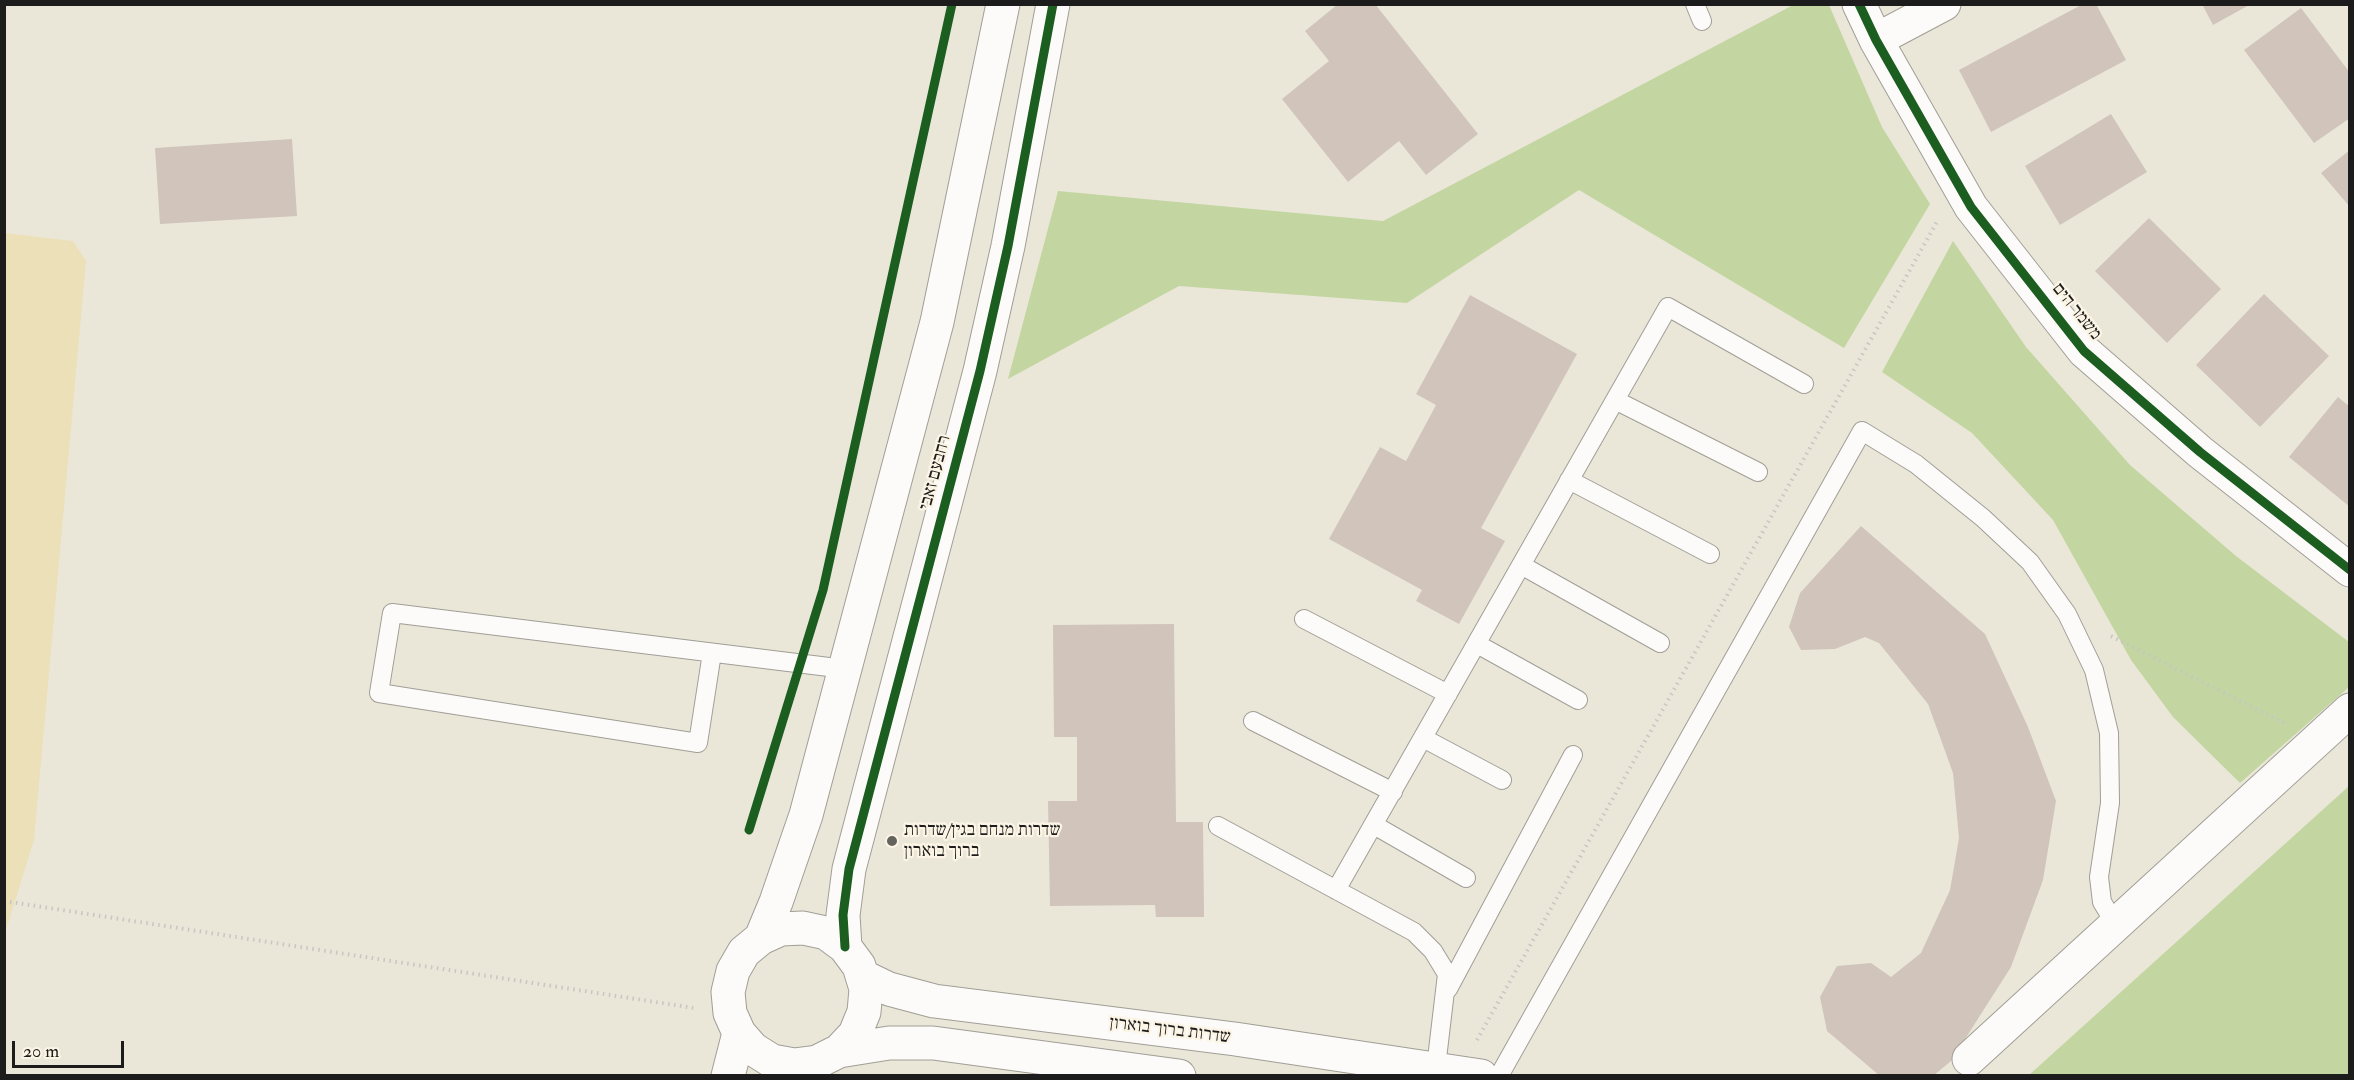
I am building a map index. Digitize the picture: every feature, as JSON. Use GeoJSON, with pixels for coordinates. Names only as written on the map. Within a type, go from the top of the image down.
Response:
{"type":"FeatureCollection","features":[{"type":"Feature","properties":{"kind":"street","name":"רחבעם זאבי"},"geometry":{"type":"LineString","coordinates":[[761,938],[806,815],[938,321],[1004,4]]}},
{"type":"Feature","properties":{"kind":"street","name":"רחבעם זאבי"},"geometry":{"type":"LineString","coordinates":[[845,947],[843,915],[849,869],[980,371],[1008,246],[1053,4]]}},
{"type":"Feature","properties":{"kind":"street","name":"משמר הים"},"geometry":{"type":"LineString","coordinates":[[1859,4],[1876,40],[1971,207],[2085,351],[2200,452],[2349,570]]}},
{"type":"Feature","properties":{"kind":"street"},"geometry":{"type":"LineString","coordinates":[[1876,40],[1944,4]]}},
{"type":"Feature","properties":{"kind":"street"},"geometry":{"type":"LineString","coordinates":[[1969,1059],[2349,710]]}},
{"type":"Feature","properties":{"kind":"street"},"geometry":{"type":"LineString","coordinates":[[728,1076],[735,1023],[728,992],[733,970],[744,952],[761,938],[781,929],[803,928],[826,933],[845,947],[859,966],[866,988],[864,1012],[855,1034],[821,1063]]}},
{"type":"Feature","properties":{"kind":"street","name":"שדרות ברוך בוארון"},"geometry":{"type":"LineString","coordinates":[[862,975],[889,989],[934,1001],[1235,1039],[1459,1072]]}},
{"type":"Feature","properties":{"kind":"street"},"geometry":{"type":"LineString","coordinates":[[735,1023],[753,1049],[772,1060],[794,1065],[821,1063],[888,1042],[933,1042],[1179,1076]]}},
{"type":"Feature","properties":{"kind":"lane"},"geometry":{"type":"LineString","coordinates":[[1336,891],[1668,307],[1804,384]]}},
{"type":"Feature","properties":{"kind":"lane"},"geometry":{"type":"LineString","coordinates":[[1615,400],[1758,472]]}},
{"type":"Feature","properties":{"kind":"lane"},"geometry":{"type":"LineString","coordinates":[[1499,1076],[1862,431],[1916,464],[1983,518],[2030,562],[2067,614],[2094,670],[2109,733],[2110,803],[2099,878],[2102,902],[2116,925]]}},
{"type":"Feature","properties":{"kind":"lane"},"geometry":{"type":"LineString","coordinates":[[1569,480],[1710,554]]}},
{"type":"Feature","properties":{"kind":"lane"},"geometry":{"type":"LineString","coordinates":[[1521,565],[1660,643]]}},
{"type":"Feature","properties":{"kind":"lane"},"geometry":{"type":"LineString","coordinates":[[712,653],[698,743],[379,693],[392,613],[845,669]]}},
{"type":"Feature","properties":{"kind":"lane"},"geometry":{"type":"LineString","coordinates":[[1304,619],[1448,694]]}},
{"type":"Feature","properties":{"kind":"lane"},"geometry":{"type":"LineString","coordinates":[[1477,644],[1578,700]]}},
{"type":"Feature","properties":{"kind":"lane"},"geometry":{"type":"LineString","coordinates":[[1253,721],[1393,792]]}},
{"type":"Feature","properties":{"kind":"lane"},"geometry":{"type":"LineString","coordinates":[[1423,738],[1502,780]]}},
{"type":"Feature","properties":{"kind":"lane"},"geometry":{"type":"LineString","coordinates":[[1446,992],[1573,755]]}},
{"type":"Feature","properties":{"kind":"lane"},"geometry":{"type":"LineString","coordinates":[[1374,825],[1466,878]]}},
{"type":"Feature","properties":{"kind":"lane"},"geometry":{"type":"LineString","coordinates":[[1218,826],[1414,932],[1433,951],[1447,974],[1446,992],[1459,1072]]}},
{"type":"Feature","properties":{"kind":"path"},"geometry":{"type":"LineString","coordinates":[[1459,1072],[1958,184]]}},
{"type":"Feature","properties":{"kind":"path"},"geometry":{"type":"LineString","coordinates":[[2067,614],[2318,740]]}},
{"type":"Feature","properties":{"kind":"path"},"geometry":{"type":"LineString","coordinates":[[4,901],[735,1023]]}},
{"type":"Feature","properties":{"kind":"green space"},"geometry":{"type":"Polygon","coordinates":[[[1795,4],[1829,5],[1882,127],[1930,204],[1844,348],[1579,190],[1407,303],[1179,286],[1008,379],[1058,191],[1383,221],[1795,4]]]}},
{"type":"Feature","properties":{"kind":"green space"},"geometry":{"type":"Polygon","coordinates":[[[1953,241],[2026,347],[2130,465],[2236,556],[2349,642],[2349,687],[2240,783],[2173,717],[2131,660],[2053,520],[1972,433],[1882,372],[1953,241]]]}},
{"type":"Feature","properties":{"kind":"green space"},"geometry":{"type":"Polygon","coordinates":[[[2349,786],[2349,1075],[2029,1075],[2349,786]]]}},
{"type":"Feature","properties":{"kind":"sand"},"geometry":{"type":"Polygon","coordinates":[[[5,233],[73,241],[86,261],[34,840],[5,933],[5,233]]]}},
{"type":"Feature","properties":{"kind":"building"},"geometry":{"type":"Polygon","coordinates":[[[1338,4],[1375,4],[1478,134],[1426,175],[1399,141],[1348,182],[1282,99],[1329,61],[1305,31],[1338,4]]]}},
{"type":"Feature","properties":{"kind":"building"},"geometry":{"type":"Polygon","coordinates":[[[2083,4],[2096,4],[2126,60],[1991,132],[1959,70],[2083,4]]]}},
{"type":"Feature","properties":{"kind":"building"},"geometry":{"type":"Polygon","coordinates":[[[2202,4],[2251,4],[2213,25],[2202,4]]]}},
{"type":"Feature","properties":{"kind":"building"},"geometry":{"type":"Polygon","coordinates":[[[2301,8],[2350,73],[2350,118],[2314,143],[2244,50],[2301,8]]]}},
{"type":"Feature","properties":{"kind":"building"},"geometry":{"type":"Polygon","coordinates":[[[2111,114],[2147,172],[2060,225],[2025,166],[2111,114]]]}},
{"type":"Feature","properties":{"kind":"building"},"geometry":{"type":"Polygon","coordinates":[[[292,139],[297,216],[160,224],[155,148],[292,139]]]}},
{"type":"Feature","properties":{"kind":"building"},"geometry":{"type":"Polygon","coordinates":[[[2350,150],[2350,207],[2321,173],[2350,150]]]}},
{"type":"Feature","properties":{"kind":"building"},"geometry":{"type":"Polygon","coordinates":[[[2149,218],[2221,289],[2167,343],[2095,271],[2149,218]]]}},
{"type":"Feature","properties":{"kind":"building"},"geometry":{"type":"Polygon","coordinates":[[[2264,294],[2329,356],[2260,427],[2196,365],[2264,294]]]}},
{"type":"Feature","properties":{"kind":"building"},"geometry":{"type":"Polygon","coordinates":[[[1470,295],[1577,354],[1481,528],[1505,541],[1459,624],[1416,601],[1422,590],[1329,539],[1380,447],[1406,461],[1436,405],[1416,394],[1470,295]]]}},
{"type":"Feature","properties":{"kind":"building"},"geometry":{"type":"Polygon","coordinates":[[[2338,397],[2350,407],[2350,507],[2289,457],[2338,397]]]}},
{"type":"Feature","properties":{"kind":"building"},"geometry":{"type":"Polygon","coordinates":[[[1861,526],[1985,634],[2028,727],[2056,801],[2043,880],[2011,967],[1951,1061],[1933,1076],[1880,1076],[1827,1031],[1820,997],[1837,966],[1871,963],[1891,977],[1921,953],[1950,890],[1959,838],[1953,773],[1928,704],[1879,643],[1865,637],[1835,649],[1801,650],[1789,627],[1800,593],[1861,526]]]}},
{"type":"Feature","properties":{"kind":"building"},"geometry":{"type":"Polygon","coordinates":[[[1174,624],[1176,822],[1203,822],[1204,917],[1156,917],[1155,905],[1050,906],[1048,801],[1077,801],[1077,737],[1054,737],[1053,625],[1174,624]]]}},
{"type":"Feature","properties":{"kind":"cycle path"},"geometry":{"type":"LineString","coordinates":[[749,830],[823,590],[952,4]]}},
{"type":"Feature","properties":{"kind":"cycle path"},"geometry":{"type":"LineString","coordinates":[[845,947],[843,915],[849,869],[980,371],[1008,246],[1053,4]]}},
{"type":"Feature","properties":{"kind":"cycle path"},"geometry":{"type":"LineString","coordinates":[[1859,4],[1876,40],[1971,207],[2084,351],[2200,452],[2350,570]]}},
{"type":"Feature","properties":{"kind":"place","name":"שדרות מנחם בגין/שדרות ברוך בוארון"},"geometry":{"type":"Point","coordinates":[892,841]}}]}
